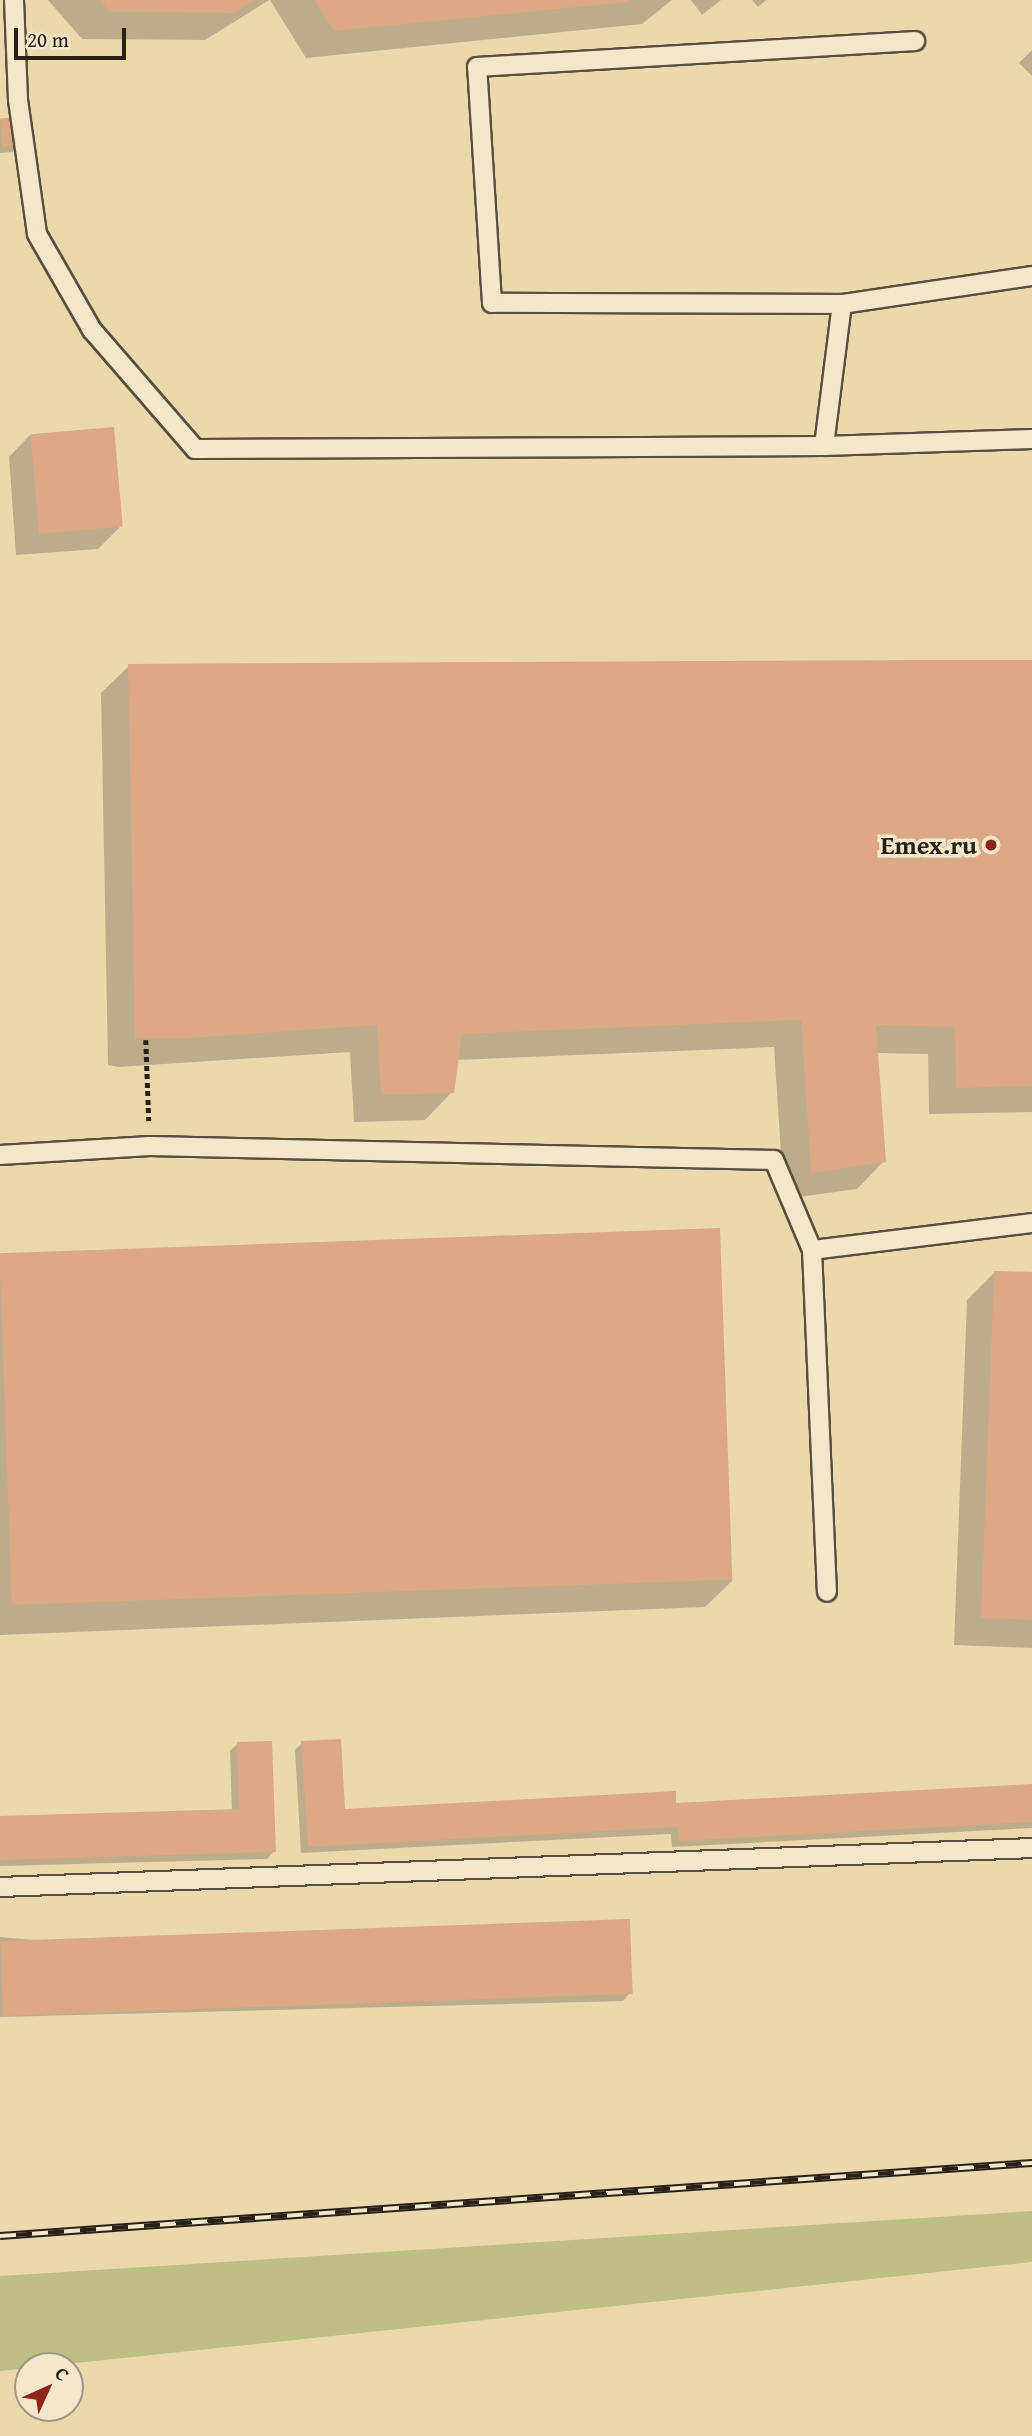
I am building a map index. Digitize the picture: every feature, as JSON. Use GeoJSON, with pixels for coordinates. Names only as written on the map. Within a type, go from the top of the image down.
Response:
{"type":"FeatureCollection","features":[{"type":"Feature","properties":{"kind":"lane"},"geometry":{"type":"LineString","coordinates":[[14,0],[18,100],[37,234],[92,330],[195,449],[824,446],[1032,439]]}},
{"type":"Feature","properties":{"kind":"lane"},"geometry":{"type":"LineString","coordinates":[[915,41],[477,67],[492,303],[842,304],[1032,276]]}},
{"type":"Feature","properties":{"kind":"lane"},"geometry":{"type":"LineString","coordinates":[[824,446],[842,304]]}},
{"type":"Feature","properties":{"kind":"lane"},"geometry":{"type":"LineString","coordinates":[[0,1155],[150,1146],[774,1160],[812,1250],[827,1592]]}},
{"type":"Feature","properties":{"kind":"lane"},"geometry":{"type":"LineString","coordinates":[[812,1250],[1032,1223]]}},
{"type":"Feature","properties":{"kind":"lane"},"geometry":{"type":"LineString","coordinates":[[1004,1228],[1032,1229]]}},
{"type":"Feature","properties":{"kind":"lane"},"geometry":{"type":"LineString","coordinates":[[0,1886],[1032,1848]]}},
{"type":"Feature","properties":{"kind":"path"},"geometry":{"type":"LineString","coordinates":[[146,1040],[149,1111]]}},
{"type":"Feature","properties":{"kind":"green space"},"geometry":{"type":"Polygon","coordinates":[[[1032,2211],[1032,2262],[84,2362],[84,2352],[14,2352],[14,2370],[0,2371],[0,2276],[1032,2211]]]}},
{"type":"Feature","properties":{"kind":"building"},"geometry":{"type":"Polygon","coordinates":[[[100,0],[255,0],[234,13],[110,12],[100,0]]]}},
{"type":"Feature","properties":{"kind":"building"},"geometry":{"type":"Polygon","coordinates":[[[314,0],[629,0],[629,2],[334,31],[314,0]]]}},
{"type":"Feature","properties":{"kind":"building"},"geometry":{"type":"Polygon","coordinates":[[[20,117],[22,145],[2,146],[0,118],[20,117]]]}},
{"type":"Feature","properties":{"kind":"building"},"geometry":{"type":"Polygon","coordinates":[[[114,427],[123,527],[39,534],[30,434],[114,427]]]}},
{"type":"Feature","properties":{"kind":"building"},"geometry":{"type":"Polygon","coordinates":[[[1032,660],[1032,1086],[956,1088],[955,1027],[876,1025],[886,1162],[811,1173],[801,1020],[462,1034],[454,1093],[381,1095],[377,1025],[177,1039],[135,1038],[128,664],[1032,660]]]}},
{"type":"Feature","properties":{"kind":"building"},"geometry":{"type":"Polygon","coordinates":[[[720,1228],[732,1580],[12,1605],[0,1253],[720,1228]]]}},
{"type":"Feature","properties":{"kind":"building"},"geometry":{"type":"Polygon","coordinates":[[[994,1271],[1032,1272],[1032,1620],[981,1618],[994,1271]]]}},
{"type":"Feature","properties":{"kind":"building"},"geometry":{"type":"Polygon","coordinates":[[[341,1739],[345,1809],[676,1791],[676,1803],[1032,1784],[1032,1822],[679,1841],[678,1827],[308,1847],[301,1741],[341,1739]]]}},
{"type":"Feature","properties":{"kind":"building"},"geometry":{"type":"Polygon","coordinates":[[[272,1741],[276,1852],[0,1860],[0,1816],[239,1809],[237,1742],[272,1741]]]}},
{"type":"Feature","properties":{"kind":"building"},"geometry":{"type":"Polygon","coordinates":[[[630,1919],[633,1994],[3,2016],[0,1941],[630,1919]]]}},
{"type":"Feature","properties":{"kind":"railway"},"geometry":{"type":"LineString","coordinates":[[0,2236],[1032,2163]]}},
{"type":"Feature","properties":{"kind":"place","name":"Emex.ru"},"geometry":{"type":"Point","coordinates":[991,845]}}]}
